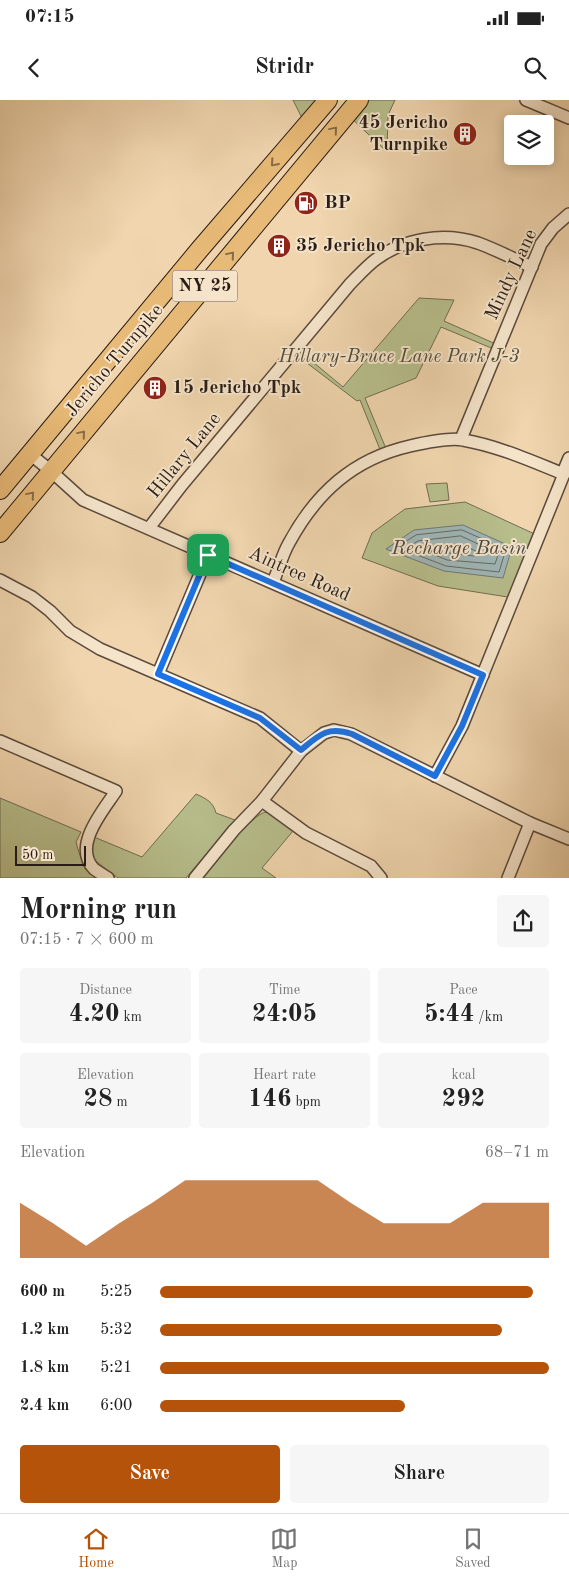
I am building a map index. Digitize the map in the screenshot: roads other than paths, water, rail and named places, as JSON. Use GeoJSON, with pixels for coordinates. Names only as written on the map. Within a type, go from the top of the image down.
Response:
{"type":"FeatureCollection","features":[{"type":"Feature","properties":{"kind":"main road","name":"Jericho Turnpike"},"geometry":{"type":"LineString","coordinates":[[0,490],[200,249],[328,100]]}},
{"type":"Feature","properties":{"kind":"main road","name":"Jericho Turnpike"},"geometry":{"type":"LineString","coordinates":[[0,533],[359,100]]}},
{"type":"Feature","properties":{"kind":"street"},"geometry":{"type":"LineString","coordinates":[[526,100],[569,118]]}},
{"type":"Feature","properties":{"kind":"street","name":"Mindy Lane"},"geometry":{"type":"LineString","coordinates":[[461,439],[541,244],[553,228],[569,214]]}},
{"type":"Feature","properties":{"kind":"street","name":"Hillary Lane"},"geometry":{"type":"LineString","coordinates":[[149,528],[182,484],[350,284],[376,259],[390,250],[407,243],[430,238],[446,238],[479,243],[532,266]]}},
{"type":"Feature","properties":{"kind":"street"},"geometry":{"type":"LineString","coordinates":[[273,582],[288,545],[306,516],[323,494],[348,473],[371,458],[395,449],[425,442],[461,439],[509,452],[564,474]]}},
{"type":"Feature","properties":{"kind":"street","name":"Aintree Road"},"geometry":{"type":"LineString","coordinates":[[30,454],[83,500],[483,675]]}},
{"type":"Feature","properties":{"kind":"street"},"geometry":{"type":"LineString","coordinates":[[435,776],[462,726],[569,458]]}},
{"type":"Feature","properties":{"kind":"street"},"geometry":{"type":"LineString","coordinates":[[158,674],[208,555]]}},
{"type":"Feature","properties":{"kind":"street"},"geometry":{"type":"LineString","coordinates":[[0,580],[32,597],[81,638],[100,650],[260,718],[301,750]]}},
{"type":"Feature","properties":{"kind":"street"},"geometry":{"type":"LineString","coordinates":[[195,878],[234,830],[262,801],[301,750],[324,733],[334,730],[352,734],[530,823],[569,840]]}},
{"type":"Feature","properties":{"kind":"street"},"geometry":{"type":"LineString","coordinates":[[0,741],[116,791],[88,836],[86,851],[89,861],[95,869],[108,878]]}},
{"type":"Feature","properties":{"kind":"street"},"geometry":{"type":"LineString","coordinates":[[262,801],[306,833],[371,866],[379,875]]}},
{"type":"Feature","properties":{"kind":"street"},"geometry":{"type":"LineString","coordinates":[[508,878],[530,823]]}},
{"type":"Feature","properties":{"kind":"water","name":"Recharge Basin"},"geometry":{"type":"Polygon","coordinates":[[[463,525],[512,547],[503,578],[444,571],[386,549],[414,530],[463,525]]]}},
{"type":"Feature","properties":{"kind":"place","name":"45 Jericho Turnpike"},"geometry":{"type":"Point","coordinates":[465,134]}},
{"type":"Feature","properties":{"kind":"place","name":"BP"},"geometry":{"type":"Point","coordinates":[306,203]}},
{"type":"Feature","properties":{"kind":"place","name":"35 Jericho Tpk"},"geometry":{"type":"Point","coordinates":[279,246]}},
{"type":"Feature","properties":{"kind":"place","name":"15 Jericho Tpk"},"geometry":{"type":"Point","coordinates":[155,388]}},
{"type":"Feature","properties":{"kind":"park label","name":"Hillary-Bruce Lane Park J-3"},"geometry":{"type":"Point","coordinates":[399,357]}}]}
